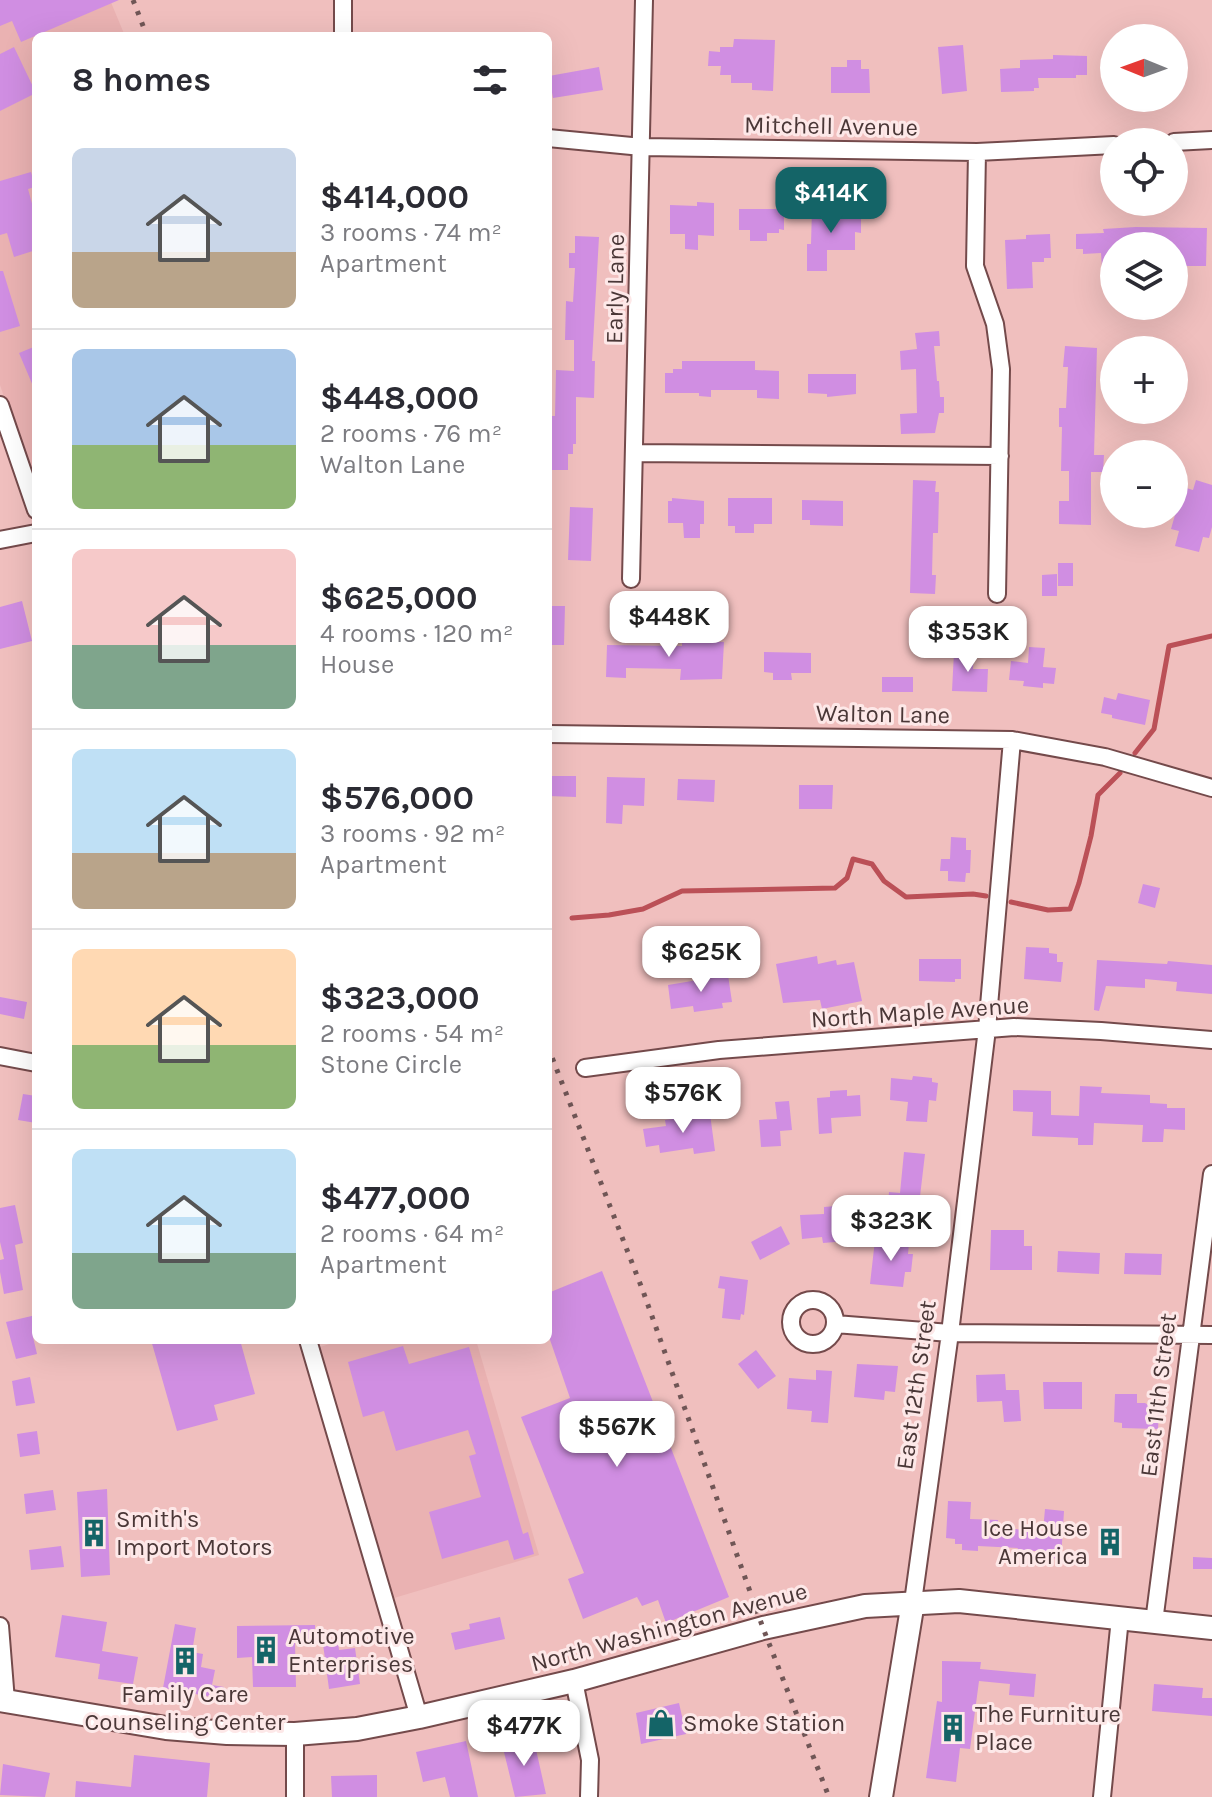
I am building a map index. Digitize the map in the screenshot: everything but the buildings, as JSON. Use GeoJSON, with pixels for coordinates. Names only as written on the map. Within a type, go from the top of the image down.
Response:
{"type":"FeatureCollection","features":[{"type":"Feature","properties":{"kind":"main road","name":"North Washington Avenue"},"geometry":{"type":"LineString","coordinates":[[3,1700],[166,1728],[295,1734],[357,1729],[419,1717],[574,1681],[825,1613],[865,1606],[959,1601],[1212,1628]]}},
{"type":"Feature","properties":{"kind":"main road","name":"East 12th Street"},"geometry":{"type":"LineString","coordinates":[[881,1797],[913,1602]]}},
{"type":"Feature","properties":{"kind":"street"},"geometry":{"type":"LineString","coordinates":[[343,0],[343,32]]}},
{"type":"Feature","properties":{"kind":"street","name":"Early Lane"},"geometry":{"type":"LineString","coordinates":[[631,579],[644,0]]}},
{"type":"Feature","properties":{"kind":"street","name":"Mitchell Avenue"},"geometry":{"type":"LineString","coordinates":[[552,138],[642,147],[977,152],[1100,146]]}},
{"type":"Feature","properties":{"kind":"street"},"geometry":{"type":"LineString","coordinates":[[1188,141],[1212,140]]}},
{"type":"Feature","properties":{"kind":"street"},"geometry":{"type":"LineString","coordinates":[[977,152],[975,266],[995,324],[1001,369],[997,594]]}},
{"type":"Feature","properties":{"kind":"street"},"geometry":{"type":"LineString","coordinates":[[0,405],[32,498]]}},
{"type":"Feature","properties":{"kind":"street"},"geometry":{"type":"LineString","coordinates":[[635,453],[1000,456]]}},
{"type":"Feature","properties":{"kind":"street"},"geometry":{"type":"LineString","coordinates":[[0,540],[32,534]]}},
{"type":"Feature","properties":{"kind":"street","name":"Walton Lane"},"geometry":{"type":"LineString","coordinates":[[552,734],[1012,740],[1105,757],[1212,788]]}},
{"type":"Feature","properties":{"kind":"street","name":"East 12th Street"},"geometry":{"type":"LineString","coordinates":[[913,1602],[987,1029],[1012,740]]}},
{"type":"Feature","properties":{"kind":"street","name":"North Maple Avenue"},"geometry":{"type":"LineString","coordinates":[[585,1068],[719,1050],[1014,1027],[1212,1040]]}},
{"type":"Feature","properties":{"kind":"street"},"geometry":{"type":"LineString","coordinates":[[0,1056],[32,1062]]}},
{"type":"Feature","properties":{"kind":"street","name":"East 11th Street"},"geometry":{"type":"LineString","coordinates":[[1154,1622],[1212,1174]]}},
{"type":"Feature","properties":{"kind":"street"},"geometry":{"type":"LineString","coordinates":[[835,1324],[950,1333],[1212,1335]]}},
{"type":"Feature","properties":{"kind":"street"},"geometry":{"type":"LineString","coordinates":[[309,1344],[419,1717]]}},
{"type":"Feature","properties":{"kind":"street"},"geometry":{"type":"LineString","coordinates":[[1102,1797],[1120,1618]]}},
{"type":"Feature","properties":{"kind":"street"},"geometry":{"type":"LineString","coordinates":[[0,1626],[3,1700]]}},
{"type":"Feature","properties":{"kind":"street"},"geometry":{"type":"LineString","coordinates":[[574,1681],[590,1760],[589,1797]]}},
{"type":"Feature","properties":{"kind":"street"},"geometry":{"type":"LineString","coordinates":[[295,1734],[295,1797]]}},
{"type":"Feature","properties":{"kind":"shaded area"},"geometry":{"type":"Polygon","coordinates":[[[0,0],[110,0],[123,32],[32,32],[32,480],[0,385],[0,0]]]}},
{"type":"Feature","properties":{"kind":"shaded area"},"geometry":{"type":"Polygon","coordinates":[[[329,1344],[477,1344],[539,1555],[394,1598],[320,1347],[329,1344]]]}},
{"type":"Feature","properties":{"kind":"waterway"},"geometry":{"type":"LineString","coordinates":[[1135,753],[1154,729],[1169,646],[1212,636]]}},
{"type":"Feature","properties":{"kind":"waterway"},"geometry":{"type":"LineString","coordinates":[[1011,902],[1048,910],[1070,909],[1091,836],[1098,795],[1120,773]]}},
{"type":"Feature","properties":{"kind":"waterway"},"geometry":{"type":"LineString","coordinates":[[572,918],[643,909],[682,891],[835,888],[847,878],[853,859],[872,864],[884,881],[906,897],[986,896]]}},
{"type":"Feature","properties":{"kind":"railway"},"geometry":{"type":"LineString","coordinates":[[133,0],[145,32]]}},
{"type":"Feature","properties":{"kind":"railway"},"geometry":{"type":"LineString","coordinates":[[552,1057],[643,1291],[763,1628],[829,1797]]}},
{"type":"Feature","properties":{"kind":"place","name":"Smith's Import Motors"},"geometry":{"type":"Point","coordinates":[94,1533]}},
{"type":"Feature","properties":{"kind":"place","name":"Ice House America"},"geometry":{"type":"Point","coordinates":[1110,1542]}},
{"type":"Feature","properties":{"kind":"place","name":"Automotive Enterprises"},"geometry":{"type":"Point","coordinates":[266,1650]}},
{"type":"Feature","properties":{"kind":"place","name":"Family Care Counseling Center"},"geometry":{"type":"Point","coordinates":[185,1661]}},
{"type":"Feature","properties":{"kind":"place","name":"Smoke Station"},"geometry":{"type":"Point","coordinates":[661,1723]}},
{"type":"Feature","properties":{"kind":"place","name":"The Furniture Place"},"geometry":{"type":"Point","coordinates":[953,1728]}}]}
